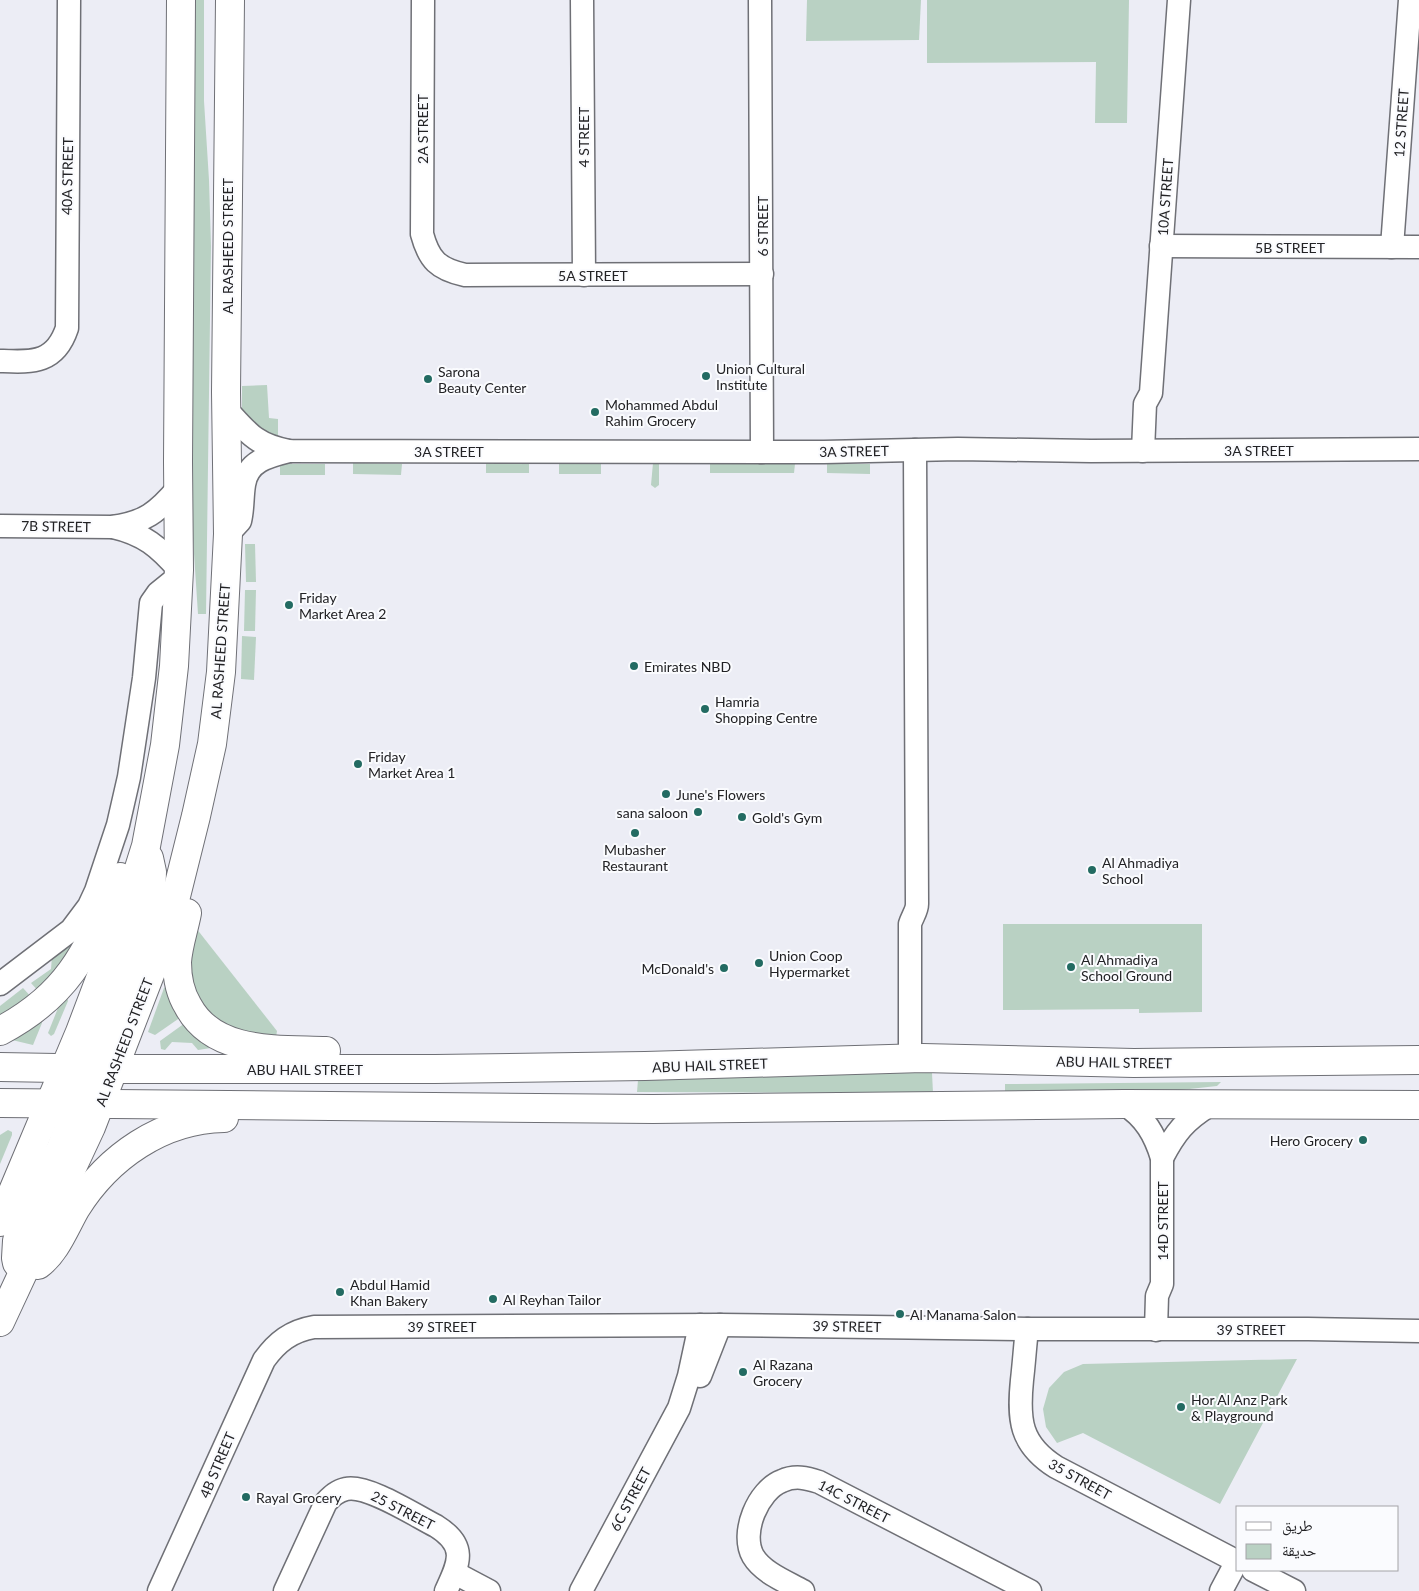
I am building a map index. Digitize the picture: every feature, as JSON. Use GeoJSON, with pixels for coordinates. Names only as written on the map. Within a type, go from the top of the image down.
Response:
{"type":"FeatureCollection","features":[{"type":"Feature","properties":{"kind":"main road"},"geometry":{"type":"LineString","coordinates":[[0,1322],[20,1275],[16,1258],[17,1241],[22,1225],[60,1148],[142,931],[151,900],[152,872],[146,846],[166,736],[174,666],[179,573],[182,0]]}},
{"type":"Feature","properties":{"kind":"main road"},"geometry":{"type":"LineString","coordinates":[[214,0],[213,59],[216,74],[228,101]]}},
{"type":"Feature","properties":{"kind":"main road","name":"AL RASHEED STREET"},"geometry":{"type":"LineString","coordinates":[[0,1222],[83,1087],[156,959],[172,912],[212,744],[220,681],[228,534],[228,101],[230,0]]}},
{"type":"Feature","properties":{"kind":"main road"},"geometry":{"type":"LineString","coordinates":[[0,1031],[20,1020],[43,1003],[62,985],[92,939],[124,870],[133,857],[146,846]]}},
{"type":"Feature","properties":{"kind":"main road"},"geometry":{"type":"LineString","coordinates":[[186,858],[191,895],[178,960],[178,974],[180,988],[191,1013],[210,1031],[232,1042],[244,1045],[284,1050],[397,1055],[417,1060],[435,1069]]}},
{"type":"Feature","properties":{"kind":"main road","name":"ABU HAIL STREET"},"geometry":{"type":"LineString","coordinates":[[0,1103],[83,1087],[435,1069],[559,1068],[916,1059],[1134,1063],[1419,1060]]}},
{"type":"Feature","properties":{"kind":"main road","name":"ABU HAIL STREET"},"geometry":{"type":"LineString","coordinates":[[0,1067],[83,1087],[320,1107],[653,1109],[1124,1104],[1419,1105]]}},
{"type":"Feature","properties":{"kind":"main road"},"geometry":{"type":"LineString","coordinates":[[0,1086],[499,1083],[559,1068]]}},
{"type":"Feature","properties":{"kind":"main road"},"geometry":{"type":"LineString","coordinates":[[20,1275],[42,1262],[51,1252],[86,1193],[98,1178],[127,1152],[149,1138],[171,1128],[195,1121],[218,1118],[299,1116],[314,1112],[320,1107]]}},
{"type":"Feature","properties":{"kind":"street","name":"40A STREET"},"geometry":{"type":"LineString","coordinates":[[0,361],[34,361],[46,357],[56,350],[63,340],[67,328],[69,0]]}},
{"type":"Feature","properties":{"kind":"street","name":"2A STREET"},"geometry":{"type":"LineString","coordinates":[[423,0],[422,234],[429,256]]}},
{"type":"Feature","properties":{"kind":"street","name":"4 STREET"},"geometry":{"type":"LineString","coordinates":[[582,0],[584,275]]}},
{"type":"Feature","properties":{"kind":"street","name":"6 STREET"},"geometry":{"type":"LineString","coordinates":[[760,0],[762,452]]}},
{"type":"Feature","properties":{"kind":"street","name":"10A STREET"},"geometry":{"type":"LineString","coordinates":[[1151,451],[1144,404],[1151,394],[1179,0]]}},
{"type":"Feature","properties":{"kind":"street","name":"12 STREET"},"geometry":{"type":"LineString","coordinates":[[1392,247],[1410,0]]}},
{"type":"Feature","properties":{"kind":"street","name":"5B STREET"},"geometry":{"type":"LineString","coordinates":[[1161,246],[1419,247]]}},
{"type":"Feature","properties":{"kind":"street","name":"5A STREET"},"geometry":{"type":"LineString","coordinates":[[429,256],[440,266],[451,272],[465,275],[762,274]]}},
{"type":"Feature","properties":{"kind":"street","name":"3A STREET"},"geometry":{"type":"LineString","coordinates":[[227,410],[250,436],[262,444],[289,451],[762,452],[1419,449]]}},
{"type":"Feature","properties":{"kind":"street"},"geometry":{"type":"LineString","coordinates":[[915,450],[917,910],[921,915],[923,925],[916,1059]]}},
{"type":"Feature","properties":{"kind":"street","name":"3A STREET"},"geometry":{"type":"LineString","coordinates":[[228,534],[240,521],[244,483],[247,473],[261,460],[289,451]]}},
{"type":"Feature","properties":{"kind":"street","name":"7B STREET"},"geometry":{"type":"LineString","coordinates":[[0,526],[112,527],[128,525],[154,513],[163,506],[178,488]]}},
{"type":"Feature","properties":{"kind":"street","name":"7B STREET"},"geometry":{"type":"LineString","coordinates":[[112,527],[134,533],[154,544],[179,573]]}},
{"type":"Feature","properties":{"kind":"street"},"geometry":{"type":"LineString","coordinates":[[0,984],[71,930],[85,913],[96,891],[118,825],[129,776],[144,678],[151,603],[158,593],[179,573]]}},
{"type":"Feature","properties":{"kind":"street","name":"14D STREET"},"geometry":{"type":"LineString","coordinates":[[1124,1104],[1140,1116],[1150,1128],[1162,1158],[1162,1284],[1157,1296],[1162,1330]]}},
{"type":"Feature","properties":{"kind":"street"},"geometry":{"type":"LineString","coordinates":[[1162,1158],[1180,1128],[1192,1115],[1210,1104]]}},
{"type":"Feature","properties":{"kind":"street","name":"39 STREET"},"geometry":{"type":"LineString","coordinates":[[278,1343],[289,1334],[314,1327],[710,1325],[1419,1331]]}},
{"type":"Feature","properties":{"kind":"street","name":"6C STREET"},"geometry":{"type":"LineString","coordinates":[[581,1591],[678,1408],[710,1325]]}},
{"type":"Feature","properties":{"kind":"street","name":"35 STREET"},"geometry":{"type":"LineString","coordinates":[[1027,1329],[1020,1416],[1024,1432],[1031,1446],[1042,1458],[1056,1467],[1236,1561]]}},
{"type":"Feature","properties":{"kind":"street","name":"4B STREET"},"geometry":{"type":"LineString","coordinates":[[159,1591],[202,1499],[257,1372],[278,1343]]}},
{"type":"Feature","properties":{"kind":"street","name":"14C STREET"},"geometry":{"type":"LineString","coordinates":[[803,1591],[762,1567],[753,1556],[748,1544],[748,1531],[752,1518],[762,1499],[775,1485],[794,1477],[807,1478],[819,1482],[1030,1591]]}},
{"type":"Feature","properties":{"kind":"street","name":"25 STREET"},"geometry":{"type":"LineString","coordinates":[[285,1591],[326,1502],[335,1494],[346,1489],[359,1489],[370,1492],[446,1532],[453,1540],[458,1551],[459,1561],[450,1582],[490,1591]]}},
{"type":"Feature","properties":{"kind":"street"},"geometry":{"type":"LineString","coordinates":[[1221,1591],[1237,1571]]}},
{"type":"Feature","properties":{"kind":"street","name":"35 STREET"},"geometry":{"type":"LineString","coordinates":[[1255,1571],[1294,1591]]}},
{"type":"Feature","properties":{"kind":"green space"},"geometry":{"type":"Polygon","coordinates":[[[194,0],[204,0],[204,101],[211,246],[206,614],[198,614],[190,493],[194,0]]]}},
{"type":"Feature","properties":{"kind":"green space"},"geometry":{"type":"Polygon","coordinates":[[[807,0],[921,0],[919,40],[806,41],[807,0]]]}},
{"type":"Feature","properties":{"kind":"green space"},"geometry":{"type":"Polygon","coordinates":[[[927,0],[1129,0],[1127,123],[1095,123],[1096,62],[927,63],[927,0]]]}},
{"type":"Feature","properties":{"kind":"green space"},"geometry":{"type":"Polygon","coordinates":[[[267,385],[269,418],[278,419],[278,437],[272,437],[244,417],[242,409],[242,386],[267,385]]]}},
{"type":"Feature","properties":{"kind":"green space"},"geometry":{"type":"Polygon","coordinates":[[[353,463],[402,464],[401,475],[353,474],[353,463]]]}},
{"type":"Feature","properties":{"kind":"green space"},"geometry":{"type":"Polygon","coordinates":[[[486,463],[529,463],[529,473],[486,473],[486,463]]]}},
{"type":"Feature","properties":{"kind":"green space"},"geometry":{"type":"Polygon","coordinates":[[[653,463],[659,464],[659,485],[655,488],[651,485],[653,463]]]}},
{"type":"Feature","properties":{"kind":"green space"},"geometry":{"type":"Polygon","coordinates":[[[710,463],[795,464],[794,473],[710,473],[710,463]]]}},
{"type":"Feature","properties":{"kind":"green space"},"geometry":{"type":"Polygon","coordinates":[[[280,464],[325,464],[325,475],[280,475],[280,464]]]}},
{"type":"Feature","properties":{"kind":"green space"},"geometry":{"type":"Polygon","coordinates":[[[559,464],[601,464],[601,474],[559,474],[559,464]]]}},
{"type":"Feature","properties":{"kind":"green space"},"geometry":{"type":"Polygon","coordinates":[[[827,464],[870,464],[870,474],[827,473],[827,464]]]}},
{"type":"Feature","properties":{"kind":"green space"},"geometry":{"type":"Polygon","coordinates":[[[245,544],[255,544],[256,582],[246,582],[245,544]]]}},
{"type":"Feature","properties":{"kind":"green space"},"geometry":{"type":"Polygon","coordinates":[[[245,590],[256,590],[255,631],[244,631],[245,590]]]}},
{"type":"Feature","properties":{"kind":"green space"},"geometry":{"type":"Polygon","coordinates":[[[242,636],[256,637],[254,680],[241,679],[242,636]]]}},
{"type":"Feature","properties":{"kind":"green space","name":"Al Ahmadiya School Ground"},"geometry":{"type":"Polygon","coordinates":[[[1003,924],[1202,924],[1202,1012],[1139,1013],[1139,1009],[1003,1010],[1003,924]]]}},
{"type":"Feature","properties":{"kind":"green space"},"geometry":{"type":"Polygon","coordinates":[[[196,928],[277,1031],[276,1037],[250,1036],[218,1024],[196,997],[189,967],[196,928]]]}},
{"type":"Feature","properties":{"kind":"green space"},"geometry":{"type":"Polygon","coordinates":[[[81,932],[73,949],[40,993],[31,983],[51,969],[52,956],[81,932]]]}},
{"type":"Feature","properties":{"kind":"green space"},"geometry":{"type":"Polygon","coordinates":[[[167,986],[181,1017],[155,1035],[148,1032],[164,988],[167,986]]]}},
{"type":"Feature","properties":{"kind":"green space"},"geometry":{"type":"Polygon","coordinates":[[[23,988],[33,999],[0,1021],[0,1006],[23,988]]]}},
{"type":"Feature","properties":{"kind":"green space"},"geometry":{"type":"Polygon","coordinates":[[[67,997],[68,1001],[54,1034],[51,1036],[48,1033],[62,998],[67,997]]]}},
{"type":"Feature","properties":{"kind":"green space"},"geometry":{"type":"Polygon","coordinates":[[[42,1019],[33,1045],[12,1040],[14,1035],[42,1019]]]}},
{"type":"Feature","properties":{"kind":"green space"},"geometry":{"type":"Polygon","coordinates":[[[185,1023],[211,1048],[198,1050],[192,1043],[172,1042],[165,1050],[161,1049],[160,1041],[185,1023]]]}},
{"type":"Feature","properties":{"kind":"green space"},"geometry":{"type":"Polygon","coordinates":[[[932,1073],[933,1093],[637,1092],[638,1080],[713,1074],[932,1073]]]}},
{"type":"Feature","properties":{"kind":"green space"},"geometry":{"type":"Polygon","coordinates":[[[1221,1082],[1217,1086],[1162,1092],[1005,1092],[1005,1084],[1221,1082]]]}},
{"type":"Feature","properties":{"kind":"green space"},"geometry":{"type":"Polygon","coordinates":[[[8,1130],[12,1132],[12,1135],[0,1164],[0,1135],[8,1130]]]}},
{"type":"Feature","properties":{"kind":"green space"},"geometry":{"type":"Polygon","coordinates":[[[1297,1359],[1220,1504],[1083,1433],[1057,1443],[1046,1427],[1043,1409],[1049,1388],[1064,1372],[1083,1364],[1297,1359]]]}},
{"type":"Feature","properties":{"kind":"place","name":"Union Cultural Institute"},"geometry":{"type":"Point","coordinates":[706,376]}},
{"type":"Feature","properties":{"kind":"place","name":"Sarona Beauty Center"},"geometry":{"type":"Point","coordinates":[428,379]}},
{"type":"Feature","properties":{"kind":"place","name":"Mohammed Abdul Rahim Grocery"},"geometry":{"type":"Point","coordinates":[595,412]}},
{"type":"Feature","properties":{"kind":"place","name":"Friday Market Area 2"},"geometry":{"type":"Point","coordinates":[289,605]}},
{"type":"Feature","properties":{"kind":"place","name":"Emirates NBD"},"geometry":{"type":"Point","coordinates":[634,666]}},
{"type":"Feature","properties":{"kind":"place","name":"Hamria Shopping Centre"},"geometry":{"type":"Point","coordinates":[705,709]}},
{"type":"Feature","properties":{"kind":"place","name":"Friday Market Area 1"},"geometry":{"type":"Point","coordinates":[358,764]}},
{"type":"Feature","properties":{"kind":"place","name":"June's Flowers"},"geometry":{"type":"Point","coordinates":[666,794]}},
{"type":"Feature","properties":{"kind":"place","name":"sana saloon"},"geometry":{"type":"Point","coordinates":[698,812]}},
{"type":"Feature","properties":{"kind":"place","name":"Gold's Gym"},"geometry":{"type":"Point","coordinates":[742,817]}},
{"type":"Feature","properties":{"kind":"place","name":"Mubasher Restaurant"},"geometry":{"type":"Point","coordinates":[635,833]}},
{"type":"Feature","properties":{"kind":"place","name":"Al Ahmadiya School"},"geometry":{"type":"Point","coordinates":[1092,870]}},
{"type":"Feature","properties":{"kind":"place","name":"Union Coop Hypermarket"},"geometry":{"type":"Point","coordinates":[759,963]}},
{"type":"Feature","properties":{"kind":"place","name":"Al Ahmadiya School Ground"},"geometry":{"type":"Point","coordinates":[1071,967]}},
{"type":"Feature","properties":{"kind":"place","name":"McDonald's"},"geometry":{"type":"Point","coordinates":[724,968]}},
{"type":"Feature","properties":{"kind":"place","name":"Hero Grocery"},"geometry":{"type":"Point","coordinates":[1363,1140]}},
{"type":"Feature","properties":{"kind":"place","name":"Abdul Hamid Khan Bakery"},"geometry":{"type":"Point","coordinates":[340,1292]}},
{"type":"Feature","properties":{"kind":"place","name":"Al Reyhan Tailor"},"geometry":{"type":"Point","coordinates":[493,1299]}},
{"type":"Feature","properties":{"kind":"place","name":"Al Manama Salon"},"geometry":{"type":"Point","coordinates":[900,1314]}},
{"type":"Feature","properties":{"kind":"place","name":"Al Razana Grocery"},"geometry":{"type":"Point","coordinates":[743,1372]}},
{"type":"Feature","properties":{"kind":"place","name":"Hor Al Anz Park & Playground"},"geometry":{"type":"Point","coordinates":[1181,1407]}},
{"type":"Feature","properties":{"kind":"place","name":"Rayal Grocery"},"geometry":{"type":"Point","coordinates":[246,1497]}}]}
